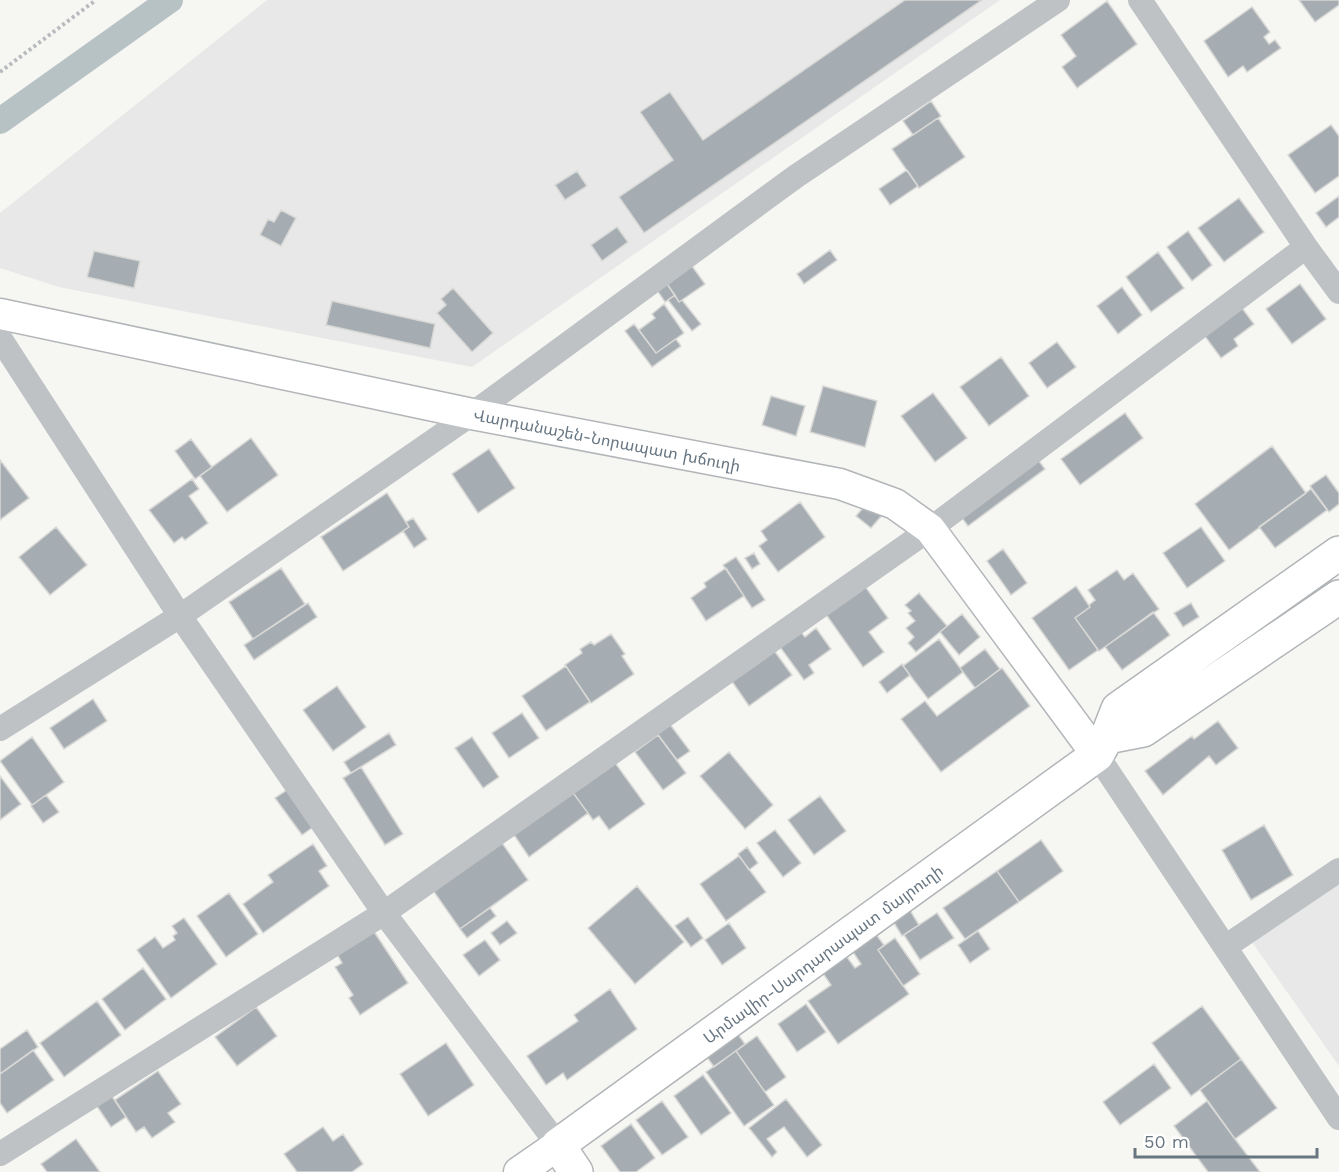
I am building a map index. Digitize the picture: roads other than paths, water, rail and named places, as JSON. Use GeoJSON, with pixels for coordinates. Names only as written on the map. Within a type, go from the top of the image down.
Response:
{"type":"FeatureCollection","features":[{"type":"Feature","properties":{"kind":"highway"},"geometry":{"type":"LineString","coordinates":[[1102,746],[1118,709],[1339,554]]}},
{"type":"Feature","properties":{"kind":"highway","name":"Արմավիր-Սարդարապատ մայրուղի"},"geometry":{"type":"LineString","coordinates":[[558,1145],[1102,746],[1143,730],[1339,597]]}},
{"type":"Feature","properties":{"kind":"highway"},"geometry":{"type":"LineString","coordinates":[[558,1145],[576,1172]]}},
{"type":"Feature","properties":{"kind":"main road","name":"Վարդանաշեն-Նորապատ խճուղի"},"geometry":{"type":"LineString","coordinates":[[0,314],[472,414],[840,484],[896,504],[930,529],[1102,746]]}},
{"type":"Feature","properties":{"kind":"main road"},"geometry":{"type":"LineString","coordinates":[[519,1172],[558,1145]]}},
{"type":"Feature","properties":{"kind":"street"},"geometry":{"type":"LineString","coordinates":[[0,729],[180,616],[472,414],[795,177],[1058,0]]}},
{"type":"Feature","properties":{"kind":"street"},"geometry":{"type":"LineString","coordinates":[[1140,0],[1306,247],[1339,292]]}},
{"type":"Feature","properties":{"kind":"street"},"geometry":{"type":"LineString","coordinates":[[0,1154],[384,913],[930,529],[1306,247]]}},
{"type":"Feature","properties":{"kind":"street"},"geometry":{"type":"LineString","coordinates":[[0,338],[180,616],[384,913],[558,1145]]}},
{"type":"Feature","properties":{"kind":"street"},"geometry":{"type":"LineString","coordinates":[[1102,746],[1225,947],[1339,1118]]}},
{"type":"Feature","properties":{"kind":"street"},"geometry":{"type":"LineString","coordinates":[[1225,947],[1339,870]]}},
{"type":"Feature","properties":{"kind":"waterway"},"geometry":{"type":"LineString","coordinates":[[0,121],[170,0]]}}]}
